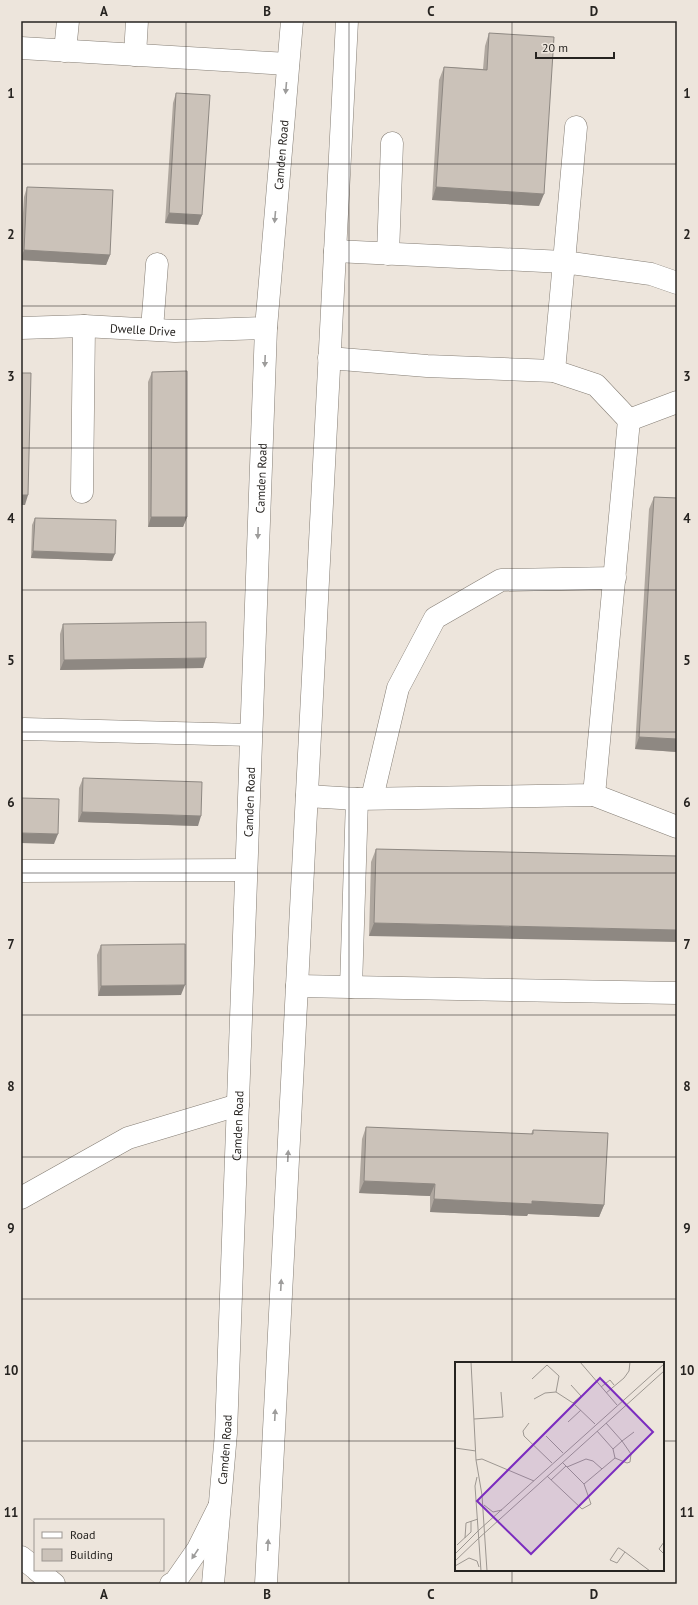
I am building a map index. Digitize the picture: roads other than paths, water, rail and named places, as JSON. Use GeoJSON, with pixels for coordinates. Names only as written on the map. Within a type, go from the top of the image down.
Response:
{"type":"FeatureCollection","features":[{"type":"Feature","properties":{"kind":"street"},"geometry":{"type":"LineString","coordinates":[[66,51],[68,21]]}},
{"type":"Feature","properties":{"kind":"street"},"geometry":{"type":"LineString","coordinates":[[135,55],[137,21]]}},
{"type":"Feature","properties":{"kind":"street","name":"Camden Road"},"geometry":{"type":"LineString","coordinates":[[213,1584],[226,1433],[266,328],[292,21]]}},
{"type":"Feature","properties":{"kind":"street"},"geometry":{"type":"LineString","coordinates":[[266,1584],[347,21]]}},
{"type":"Feature","properties":{"kind":"street"},"geometry":{"type":"LineString","coordinates":[[21,48],[288,64]]}},
{"type":"Feature","properties":{"kind":"street"},"geometry":{"type":"LineString","coordinates":[[554,371],[576,127]]}},
{"type":"Feature","properties":{"kind":"street"},"geometry":{"type":"LineString","coordinates":[[388,254],[392,143]]}},
{"type":"Feature","properties":{"kind":"street"},"geometry":{"type":"LineString","coordinates":[[335,251],[564,262],[651,274],[677,283]]}},
{"type":"Feature","properties":{"kind":"street"},"geometry":{"type":"LineString","coordinates":[[152,329],[157,264]]}},
{"type":"Feature","properties":{"kind":"street"},"geometry":{"type":"LineString","coordinates":[[82,492],[84,326]]}},
{"type":"Feature","properties":{"kind":"street","name":"Dwelle Drive"},"geometry":{"type":"LineString","coordinates":[[21,328],[84,326],[175,331],[266,328]]}},
{"type":"Feature","properties":{"kind":"street"},"geometry":{"type":"LineString","coordinates":[[329,358],[426,366],[554,371],[596,385],[629,420],[594,795]]}},
{"type":"Feature","properties":{"kind":"street"},"geometry":{"type":"LineString","coordinates":[[629,420],[677,402]]}},
{"type":"Feature","properties":{"kind":"street"},"geometry":{"type":"LineString","coordinates":[[359,987],[365,798],[398,688],[434,618],[501,580],[615,578]]}},
{"type":"Feature","properties":{"kind":"street"},"geometry":{"type":"LineString","coordinates":[[24,729],[251,735]]}},
{"type":"Feature","properties":{"kind":"street"},"geometry":{"type":"LineString","coordinates":[[307,796],[365,798],[594,795],[677,827]]}},
{"type":"Feature","properties":{"kind":"street"},"geometry":{"type":"LineString","coordinates":[[21,871],[246,870]]}},
{"type":"Feature","properties":{"kind":"street"},"geometry":{"type":"LineString","coordinates":[[297,986],[677,993]]}},
{"type":"Feature","properties":{"kind":"street"},"geometry":{"type":"LineString","coordinates":[[21,1198],[128,1138],[238,1104]]}},
{"type":"Feature","properties":{"kind":"street"},"geometry":{"type":"LineString","coordinates":[[171,1584],[175,1582],[198,1549],[219,1507]]}},
{"type":"Feature","properties":{"kind":"street"},"geometry":{"type":"LineString","coordinates":[[21,1557],[34,1567]]}},
{"type":"Feature","properties":{"kind":"street"},"geometry":{"type":"LineString","coordinates":[[38,1571],[54,1584]]}}]}
